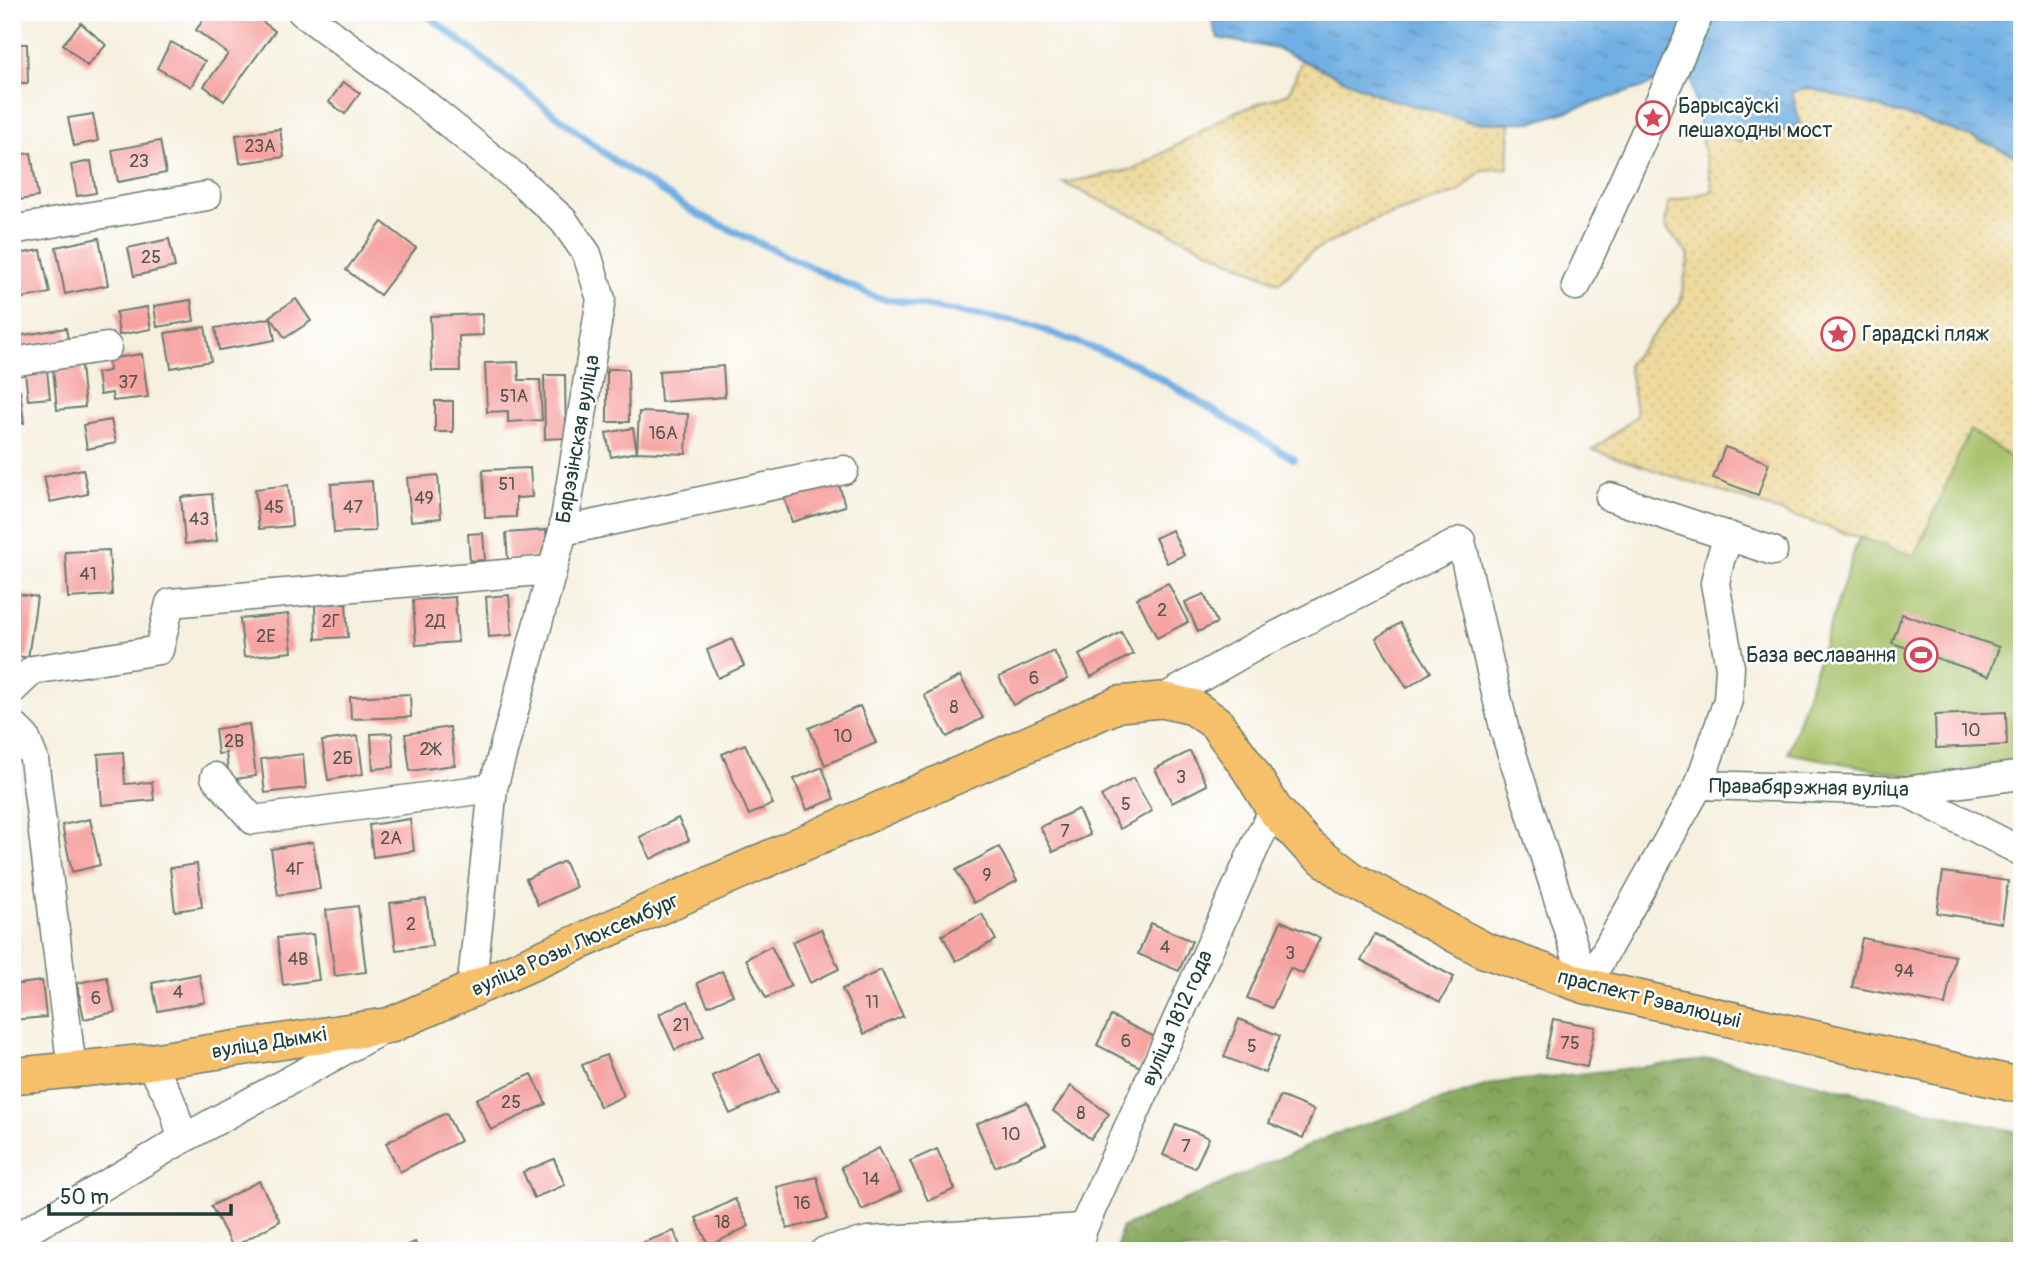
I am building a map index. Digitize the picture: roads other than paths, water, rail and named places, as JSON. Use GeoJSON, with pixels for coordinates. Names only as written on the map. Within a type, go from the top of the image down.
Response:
{"type":"FeatureCollection","features":[{"type":"Feature","properties":{"kind":"main road","name":"праспект Рэвалюцыі"},"geometry":{"type":"LineString","coordinates":[[1161,700],[1192,707],[1216,723],[1274,809],[1308,846],[1351,879],[1484,950],[1586,986],[2022,1086]]}},
{"type":"Feature","properties":{"kind":"main road","name":"вуліца Розы Люксембург"},"geometry":{"type":"LineString","coordinates":[[391,1025],[1119,704],[1161,700]]}},
{"type":"Feature","properties":{"kind":"main road","name":"вуліца Дымкі"},"geometry":{"type":"LineString","coordinates":[[12,1076],[147,1062],[391,1025]]}},
{"type":"Feature","properties":{"kind":"street","name":"Бярэзінская вуліца"},"geometry":{"type":"LineString","coordinates":[[302,12],[415,96],[520,181],[563,220],[587,254],[601,299],[563,531],[493,788],[471,991]]}},
{"type":"Feature","properties":{"kind":"street"},"geometry":{"type":"LineString","coordinates":[[1576,286],[1700,12]]}},
{"type":"Feature","properties":{"kind":"street"},"geometry":{"type":"LineString","coordinates":[[12,230],[207,197]]}},
{"type":"Feature","properties":{"kind":"street"},"geometry":{"type":"LineString","coordinates":[[12,362],[107,347]]}},
{"type":"Feature","properties":{"kind":"street"},"geometry":{"type":"LineString","coordinates":[[563,531],[844,470]]}},
{"type":"Feature","properties":{"kind":"street"},"geometry":{"type":"LineString","coordinates":[[1610,497],[1773,551]]}},
{"type":"Feature","properties":{"kind":"street"},"geometry":{"type":"LineString","coordinates":[[1699,785],[1728,700],[1730,667],[1714,583],[1729,536]]}},
{"type":"Feature","properties":{"kind":"street"},"geometry":{"type":"LineString","coordinates":[[1161,700],[1254,647],[1461,541],[1505,732],[1586,986]]}},
{"type":"Feature","properties":{"kind":"street"},"geometry":{"type":"LineString","coordinates":[[12,690],[33,670],[159,650],[170,603],[551,570]]}},
{"type":"Feature","properties":{"kind":"street"},"geometry":{"type":"LineString","coordinates":[[12,724],[25,737],[34,759],[72,1070]]}},
{"type":"Feature","properties":{"kind":"street","name":"Правабярэжная вуліца"},"geometry":{"type":"LineString","coordinates":[[1586,986],[1699,785],[1905,791],[2022,775]]}},
{"type":"Feature","properties":{"kind":"street"},"geometry":{"type":"LineString","coordinates":[[215,777],[253,820],[493,788]]}},
{"type":"Feature","properties":{"kind":"street"},"geometry":{"type":"LineString","coordinates":[[1905,791],[2022,852]]}},
{"type":"Feature","properties":{"kind":"street","name":"вуліца 1812 года"},"geometry":{"type":"LineString","coordinates":[[824,1251],[868,1241],[1080,1240],[1274,809]]}},
{"type":"Feature","properties":{"kind":"street","name":"вуліца Розы Люксембург"},"geometry":{"type":"LineString","coordinates":[[12,1240],[181,1140],[391,1025]]}},
{"type":"Feature","properties":{"kind":"street"},"geometry":{"type":"LineString","coordinates":[[147,1062],[171,1098],[178,1118],[181,1140]]}},
{"type":"Feature","properties":{"kind":"water"},"geometry":{"type":"Polygon","coordinates":[[[1198,12],[2022,12],[2022,159],[1944,127],[1809,88],[1792,92],[1800,123],[1775,135],[1752,139],[1700,133],[1690,72],[1534,122],[1475,123],[1380,96],[1278,49],[1218,38],[1211,18],[1198,12]]]}},
{"type":"Feature","properties":{"kind":"waterway"},"geometry":{"type":"LineString","coordinates":[[423,12],[616,162],[697,214],[875,297],[1028,324],[1138,365],[1294,459]]}},
{"type":"Feature","properties":{"kind":"place","name":"Барысаўскі пешаходны мост"},"geometry":{"type":"Point","coordinates":[1653,118]}},
{"type":"Feature","properties":{"kind":"place","name":"Гарадскі пляж"},"geometry":{"type":"Point","coordinates":[1838,334]}},
{"type":"Feature","properties":{"kind":"place","name":"База веславання"},"geometry":{"type":"Point","coordinates":[1921,655]}}]}
